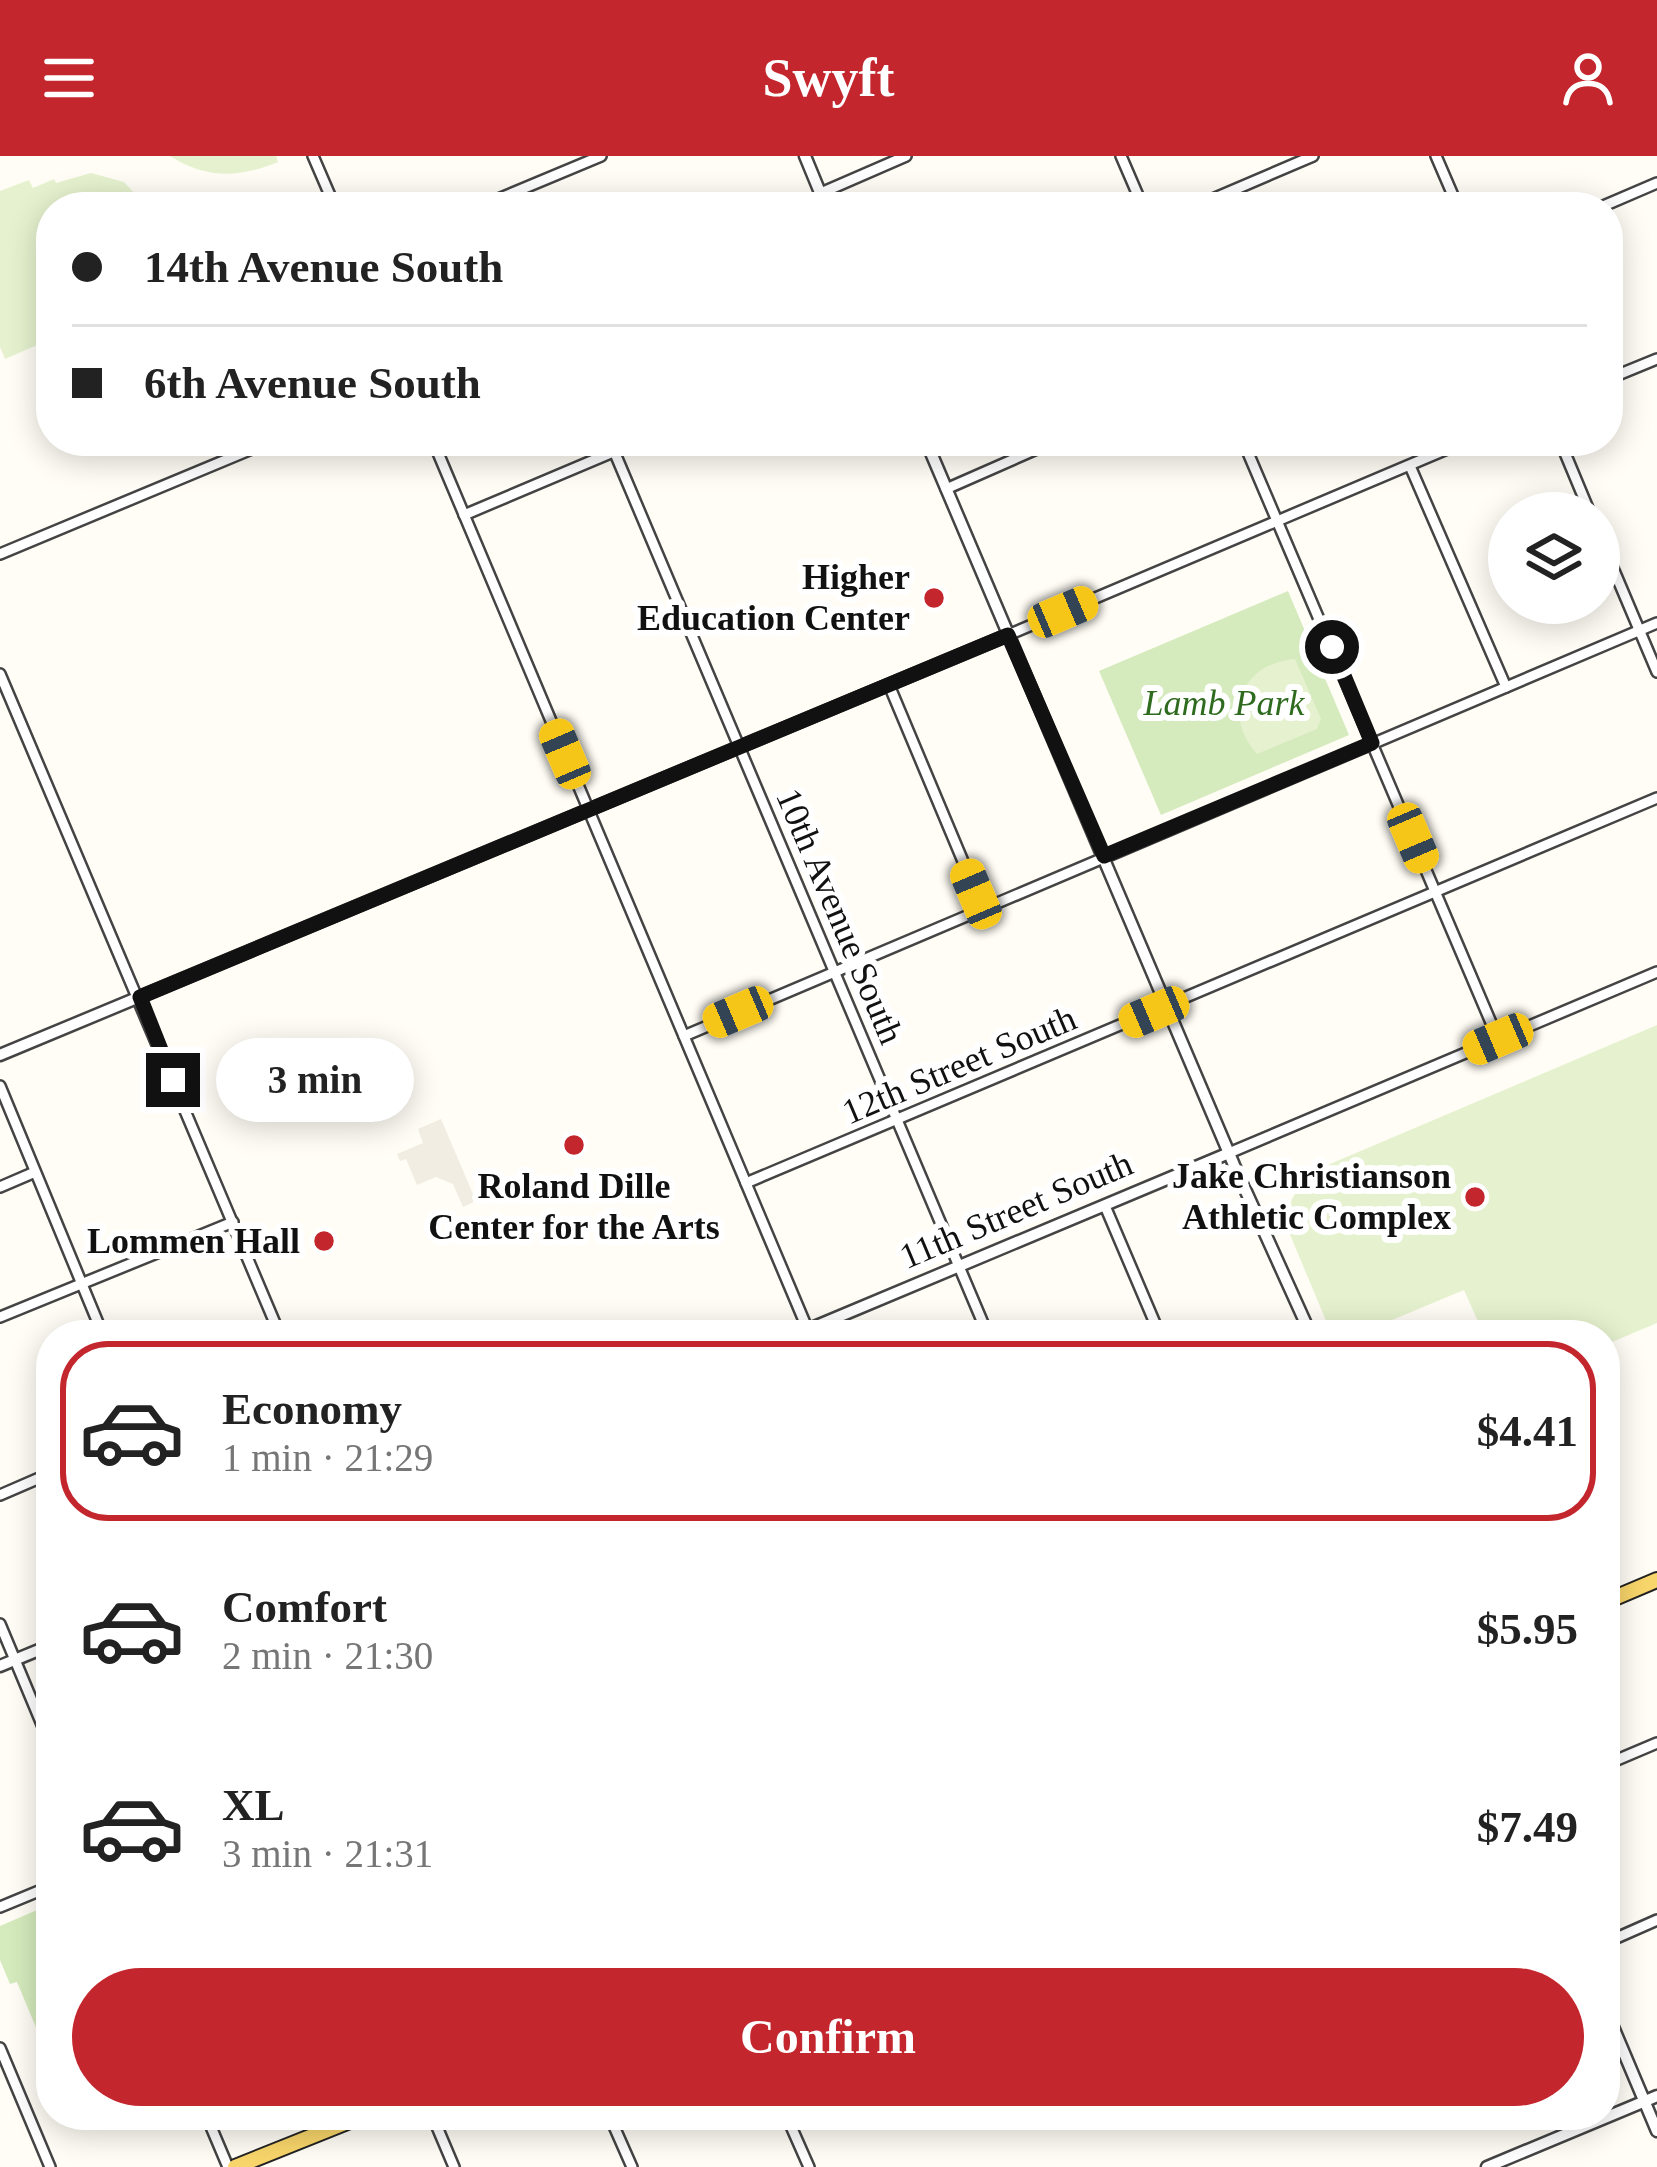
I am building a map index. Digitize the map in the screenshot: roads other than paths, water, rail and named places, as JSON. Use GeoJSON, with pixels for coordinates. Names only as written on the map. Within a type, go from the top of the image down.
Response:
{"type":"FeatureCollection","features":[{"type":"Feature","properties":{"kind":"main road"},"geometry":{"type":"LineString","coordinates":[[1620,1596],[1657,1580]]}},
{"type":"Feature","properties":{"kind":"main road"},"geometry":{"type":"LineString","coordinates":[[232,2167],[327,2130]]}},
{"type":"Feature","properties":{"kind":"street"},"geometry":{"type":"LineString","coordinates":[[313,156],[329,192]]}},
{"type":"Feature","properties":{"kind":"street"},"geometry":{"type":"LineString","coordinates":[[515,192],[601,156]]}},
{"type":"Feature","properties":{"kind":"street"},"geometry":{"type":"LineString","coordinates":[[805,156],[820,192]]}},
{"type":"Feature","properties":{"kind":"street"},"geometry":{"type":"LineString","coordinates":[[822,192],[906,156]]}},
{"type":"Feature","properties":{"kind":"street"},"geometry":{"type":"LineString","coordinates":[[1121,156],[1137,192]]}},
{"type":"Feature","properties":{"kind":"street"},"geometry":{"type":"LineString","coordinates":[[1229,192],[1312,156]]}},
{"type":"Feature","properties":{"kind":"street"},"geometry":{"type":"LineString","coordinates":[[1436,156],[1452,192]]}},
{"type":"Feature","properties":{"kind":"street"},"geometry":{"type":"LineString","coordinates":[[1623,198],[1657,183]]}},
{"type":"Feature","properties":{"kind":"street"},"geometry":{"type":"LineString","coordinates":[[1623,373],[1657,359]]}},
{"type":"Feature","properties":{"kind":"street"},"geometry":{"type":"LineString","coordinates":[[0,554],[236,456]]}},
{"type":"Feature","properties":{"kind":"street"},"geometry":{"type":"LineString","coordinates":[[439,456],[804,1320]]}},
{"type":"Feature","properties":{"kind":"street"},"geometry":{"type":"LineString","coordinates":[[464,515],[602,456]]}},
{"type":"Feature","properties":{"kind":"street","name":"10th Avenue South"},"geometry":{"type":"LineString","coordinates":[[616,456],[982,1320]]}},
{"type":"Feature","properties":{"kind":"street"},"geometry":{"type":"LineString","coordinates":[[932,456],[1304,1320]]}},
{"type":"Feature","properties":{"kind":"street"},"geometry":{"type":"LineString","coordinates":[[946,489],[1021,456]]}},
{"type":"Feature","properties":{"kind":"street"},"geometry":{"type":"LineString","coordinates":[[1250,456],[1498,1039]]}},
{"type":"Feature","properties":{"kind":"street"},"geometry":{"type":"LineString","coordinates":[[0,1055],[1432,456]]}},
{"type":"Feature","properties":{"kind":"street"},"geometry":{"type":"LineString","coordinates":[[1566,456],[1581,492]]}},
{"type":"Feature","properties":{"kind":"street"},"geometry":{"type":"LineString","coordinates":[[1410,466],[1506,687]]}},
{"type":"Feature","properties":{"kind":"street"},"geometry":{"type":"LineString","coordinates":[[1620,585],[1657,672]]}},
{"type":"Feature","properties":{"kind":"street"},"geometry":{"type":"LineString","coordinates":[[683,1036],[1657,623]]}},
{"type":"Feature","properties":{"kind":"street"},"geometry":{"type":"LineString","coordinates":[[0,674],[274,1320]]}},
{"type":"Feature","properties":{"kind":"street"},"geometry":{"type":"LineString","coordinates":[[889,685],[982,909]]}},
{"type":"Feature","properties":{"kind":"street"},"geometry":{"type":"LineString","coordinates":[[0,707],[12,702]]}},
{"type":"Feature","properties":{"kind":"street","name":"12th Street South"},"geometry":{"type":"LineString","coordinates":[[746,1183],[1657,798]]}},
{"type":"Feature","properties":{"kind":"street","name":"11th Street South"},"geometry":{"type":"LineString","coordinates":[[837,1320],[1657,972]]}},
{"type":"Feature","properties":{"kind":"street"},"geometry":{"type":"LineString","coordinates":[[0,1086],[98,1320]]}},
{"type":"Feature","properties":{"kind":"street"},"geometry":{"type":"LineString","coordinates":[[0,1186],[35,1172]]}},
{"type":"Feature","properties":{"kind":"street"},"geometry":{"type":"LineString","coordinates":[[1105,1207],[1154,1320]]}},
{"type":"Feature","properties":{"kind":"street"},"geometry":{"type":"LineString","coordinates":[[0,1318],[233,1222]]}},
{"type":"Feature","properties":{"kind":"street"},"geometry":{"type":"LineString","coordinates":[[0,1495],[36,1479]]}},
{"type":"Feature","properties":{"kind":"street"},"geometry":{"type":"LineString","coordinates":[[0,1624],[36,1710]]}},
{"type":"Feature","properties":{"kind":"street"},"geometry":{"type":"LineString","coordinates":[[0,1666],[36,1651]]}},
{"type":"Feature","properties":{"kind":"street"},"geometry":{"type":"LineString","coordinates":[[1620,1759],[1657,1743]]}},
{"type":"Feature","properties":{"kind":"street"},"geometry":{"type":"LineString","coordinates":[[0,1907],[36,1892]]}},
{"type":"Feature","properties":{"kind":"street"},"geometry":{"type":"LineString","coordinates":[[1620,1936],[1657,1920]]}},
{"type":"Feature","properties":{"kind":"street"},"geometry":{"type":"LineString","coordinates":[[1620,2037],[1651,2098],[1657,2131]]}},
{"type":"Feature","properties":{"kind":"street"},"geometry":{"type":"LineString","coordinates":[[0,2048],[50,2167]]}},
{"type":"Feature","properties":{"kind":"street"},"geometry":{"type":"LineString","coordinates":[[0,2087],[14,2081]]}},
{"type":"Feature","properties":{"kind":"street"},"geometry":{"type":"LineString","coordinates":[[1620,2111],[1651,2098]]}},
{"type":"Feature","properties":{"kind":"street"},"geometry":{"type":"LineString","coordinates":[[214,2130],[232,2167]]}},
{"type":"Feature","properties":{"kind":"street"},"geometry":{"type":"LineString","coordinates":[[439,2130],[454,2167]]}},
{"type":"Feature","properties":{"kind":"street"},"geometry":{"type":"LineString","coordinates":[[616,2130],[632,2167]]}},
{"type":"Feature","properties":{"kind":"street"},"geometry":{"type":"LineString","coordinates":[[793,2130],[809,2167]]}},
{"type":"Feature","properties":{"kind":"street"},"geometry":{"type":"LineString","coordinates":[[1487,2167],[1575,2130]]}},
{"type":"Feature","properties":{"kind":"place","name":"Higher Education Center"},"geometry":{"type":"Point","coordinates":[934,598]}},
{"type":"Feature","properties":{"kind":"place","name":"Roland Dille Center for the Arts"},"geometry":{"type":"Point","coordinates":[574,1145]}},
{"type":"Feature","properties":{"kind":"place","name":"Jake Christianson Athletic Complex"},"geometry":{"type":"Point","coordinates":[1475,1197]}},
{"type":"Feature","properties":{"kind":"place","name":"Lommen Hall"},"geometry":{"type":"Point","coordinates":[324,1241]}},
{"type":"Feature","properties":{"kind":"park label","name":"Lamb Park"},"geometry":{"type":"Point","coordinates":[1224,703]}}]}
